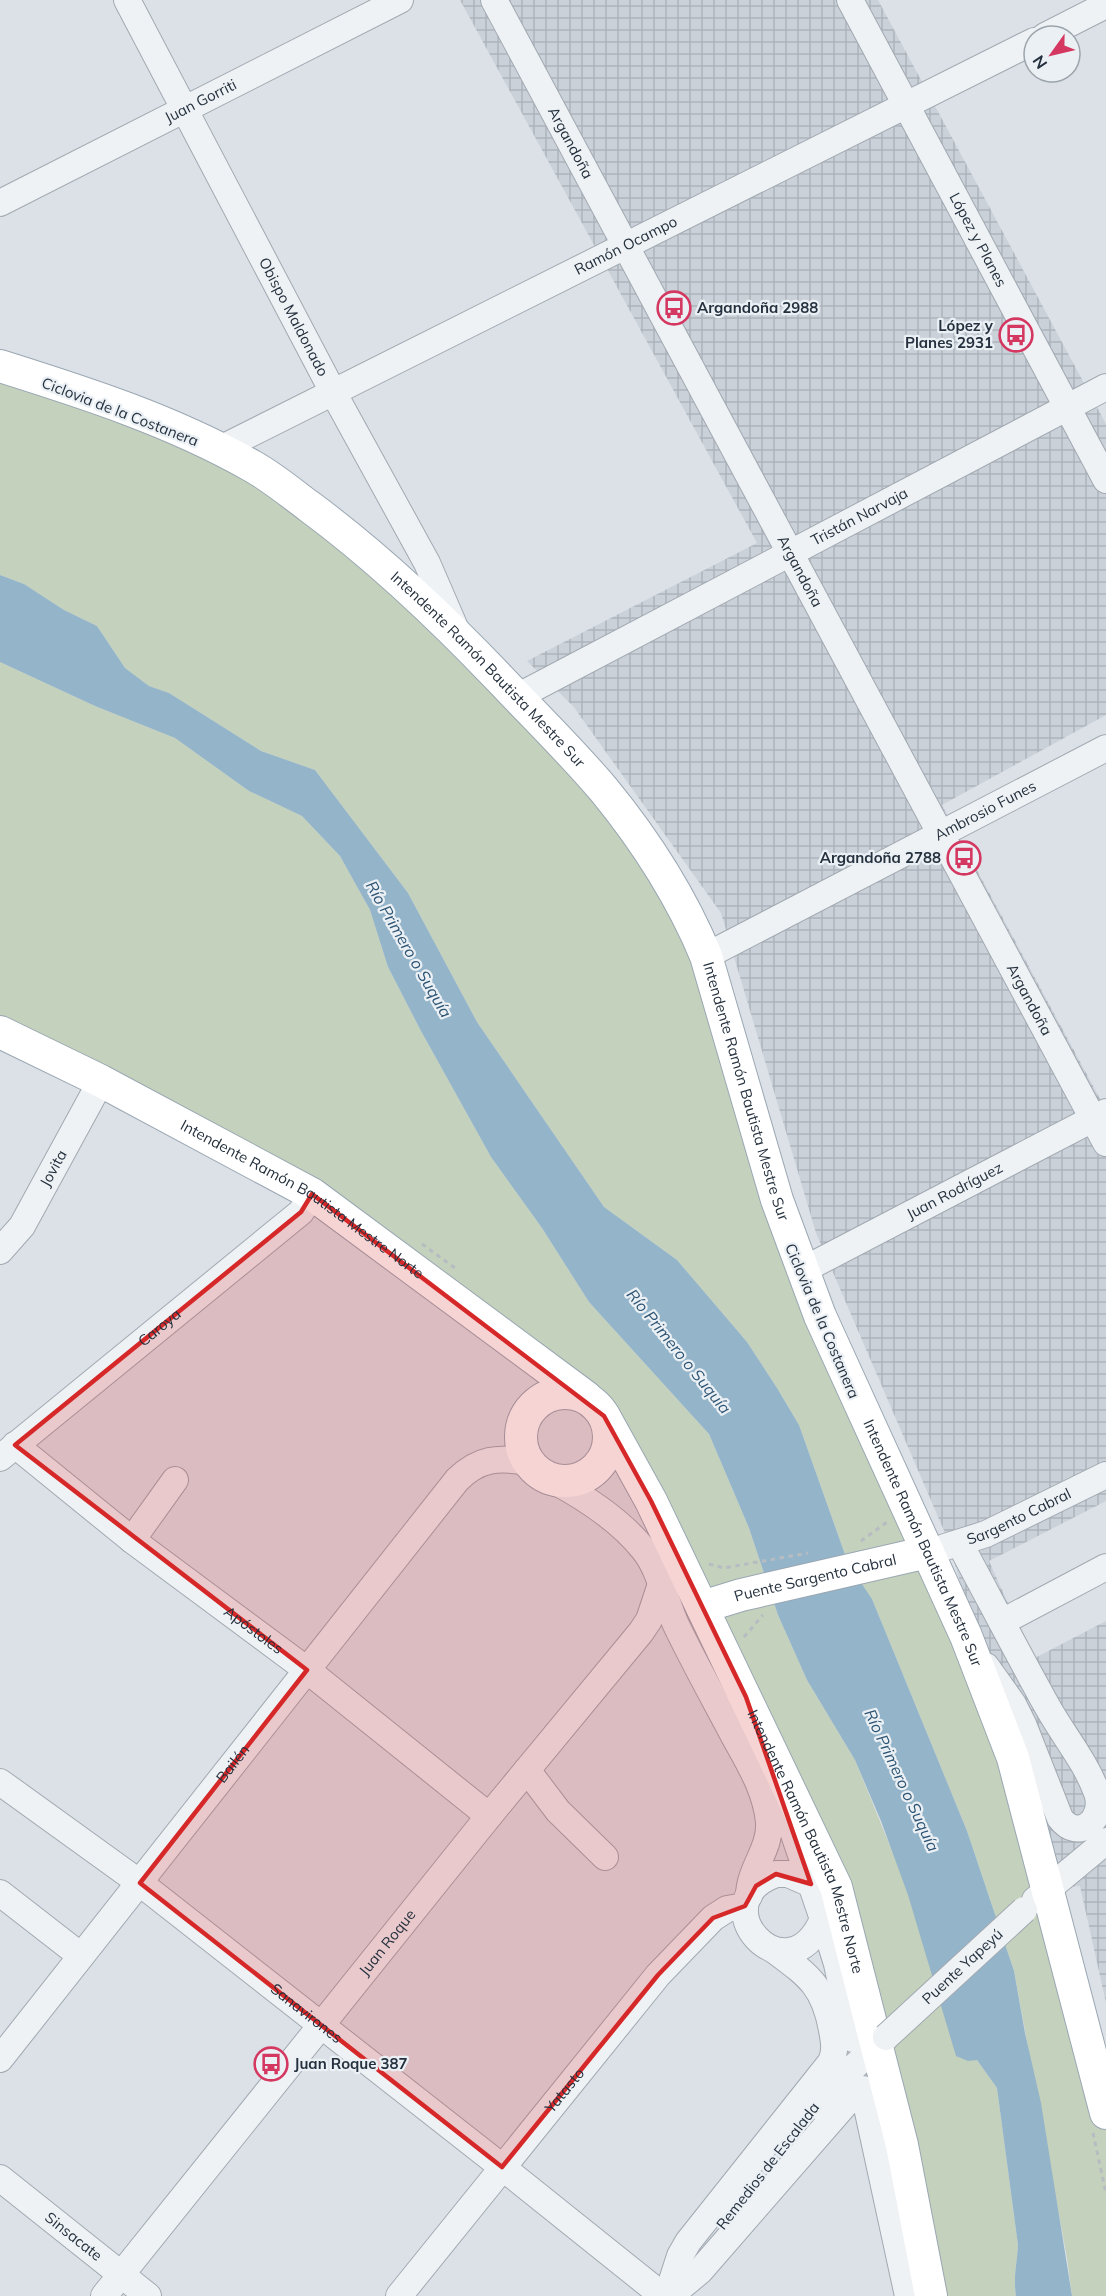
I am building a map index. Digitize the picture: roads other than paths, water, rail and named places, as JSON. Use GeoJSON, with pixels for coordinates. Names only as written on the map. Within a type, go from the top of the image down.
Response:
{"type":"FeatureCollection","features":[{"type":"Feature","properties":{"kind":"main road","name":"Intendente Ramón Bautista Mestre Sur"},"geometry":{"type":"LineString","coordinates":[[0,366],[90,395],[220,449],[254,467],[335,525],[459,635],[604,791],[637,834],[677,898],[706,956],[777,1200],[820,1316],[966,1636],[1013,1758],[1106,2113]]}},
{"type":"Feature","properties":{"kind":"main road","name":"Intendente Ramón Bautista Mestre Norte"},"geometry":{"type":"LineString","coordinates":[[0,1032],[101,1081],[312,1194],[595,1406],[651,1501],[836,1887],[863,2042],[902,2145],[930,2296]]}},
{"type":"Feature","properties":{"kind":"main road"},"geometry":{"type":"LineString","coordinates":[[571,1392],[595,1406],[609,1428],[610,1443],[597,1469],[584,1478],[570,1482],[544,1477],[528,1462],[522,1449],[520,1434],[531,1407],[543,1398],[557,1393],[571,1392]]}},
{"type":"Feature","properties":{"kind":"main road","name":"Puente Sargento Cabral"},"geometry":{"type":"LineString","coordinates":[[702,1607],[738,1581],[928,1552]]}},
{"type":"Feature","properties":{"kind":"street","name":"Obispo Maldonado"},"geometry":{"type":"LineString","coordinates":[[127,0],[333,392],[427,563],[459,635]]}},
{"type":"Feature","properties":{"kind":"street","name":"Juan Gorriti"},"geometry":{"type":"LineString","coordinates":[[0,203],[400,0]]}},
{"type":"Feature","properties":{"kind":"street","name":"Argandoña"},"geometry":{"type":"LineString","coordinates":[[494,0],[941,834],[1099,1115],[1106,1143]]}},
{"type":"Feature","properties":{"kind":"street","name":"López y Planes"},"geometry":{"type":"LineString","coordinates":[[850,0],[1106,480]]}},
{"type":"Feature","properties":{"kind":"street"},"geometry":{"type":"LineString","coordinates":[[1069,24],[1106,5]]}},
{"type":"Feature","properties":{"kind":"street","name":"Ramón Ocampo"},"geometry":{"type":"LineString","coordinates":[[220,449],[1022,47]]}},
{"type":"Feature","properties":{"kind":"street","name":"Tristán Narvaja"},"geometry":{"type":"LineString","coordinates":[[517,697],[1106,387]]}},
{"type":"Feature","properties":{"kind":"street","name":"Ambrosio Funes"},"geometry":{"type":"LineString","coordinates":[[706,956],[1106,748]]}},
{"type":"Feature","properties":{"kind":"street","name":"Jovita"},"geometry":{"type":"LineString","coordinates":[[0,1251],[22,1226],[101,1081]]}},
{"type":"Feature","properties":{"kind":"street","name":"Juan Rodríguez"},"geometry":{"type":"LineString","coordinates":[[803,1270],[1099,1115]]}},
{"type":"Feature","properties":{"kind":"street","name":"Caroya"},"geometry":{"type":"LineString","coordinates":[[7,1451],[301,1212],[312,1194]]}},
{"type":"Feature","properties":{"kind":"street","name":"Apóstoles"},"geometry":{"type":"LineString","coordinates":[[7,1451],[132,1540],[307,1670],[489,1816]]}},
{"type":"Feature","properties":{"kind":"street","name":"Bailén"},"geometry":{"type":"LineString","coordinates":[[0,2059],[457,1480],[477,1464],[499,1459],[528,1462]]}},
{"type":"Feature","properties":{"kind":"street","name":"Sargento Cabral"},"geometry":{"type":"LineString","coordinates":[[928,1552],[960,1544],[986,1534],[1106,1475]]}},
{"type":"Feature","properties":{"kind":"street"},"geometry":{"type":"LineString","coordinates":[[132,1540],[175,1480]]}},
{"type":"Feature","properties":{"kind":"street"},"geometry":{"type":"LineString","coordinates":[[554,1480],[592,1503],[644,1550],[661,1584],[678,1630],[764,1796],[769,1833],[767,1844],[751,1880],[747,1901],[748,1929],[764,1946],[787,1952],[804,1945],[818,1932],[823,1919]]}},
{"type":"Feature","properties":{"kind":"street"},"geometry":{"type":"LineString","coordinates":[[960,1544],[1047,1707],[1075,1751],[1097,1792],[1099,1810],[1096,1818],[1084,1827],[1069,1827],[1060,1818],[1041,1766],[1018,1714],[966,1636]]}},
{"type":"Feature","properties":{"kind":"street"},"geometry":{"type":"LineString","coordinates":[[1002,1622],[1106,1568]]}},
{"type":"Feature","properties":{"kind":"street","name":"Juan Roque"},"geometry":{"type":"LineString","coordinates":[[104,2296],[489,1816],[641,1632],[649,1620],[661,1584]]}},
{"type":"Feature","properties":{"kind":"street"},"geometry":{"type":"LineString","coordinates":[[746,1697],[863,2042]]}},
{"type":"Feature","properties":{"kind":"street"},"geometry":{"type":"LineString","coordinates":[[527,1770],[563,1817],[605,1857]]}},
{"type":"Feature","properties":{"kind":"street","name":"Sanavirones"},"geometry":{"type":"LineString","coordinates":[[0,1782],[140,1883],[663,2296]]}},
{"type":"Feature","properties":{"kind":"street","name":"Puente Yapeyú"},"geometry":{"type":"LineString","coordinates":[[863,2042],[1106,1841]]}},
{"type":"Feature","properties":{"kind":"street"},"geometry":{"type":"LineString","coordinates":[[747,1901],[756,1886],[765,1878],[777,1874],[789,1874],[811,1884]]}},
{"type":"Feature","properties":{"kind":"street"},"geometry":{"type":"LineString","coordinates":[[0,1893],[81,1956]]}},
{"type":"Feature","properties":{"kind":"street","name":"Yatasto"},"geometry":{"type":"LineString","coordinates":[[399,2296],[658,1975],[713,1918],[747,1901]]}},
{"type":"Feature","properties":{"kind":"street"},"geometry":{"type":"LineString","coordinates":[[774,1950],[802,1971],[820,1991],[826,2003],[863,2042]]}},
{"type":"Feature","properties":{"kind":"street","name":"Remedios de Escalada"},"geometry":{"type":"LineString","coordinates":[[669,2296],[726,2218],[830,2089],[863,2042]]}},
{"type":"Feature","properties":{"kind":"street","name":"Remedios de Escalada"},"geometry":{"type":"LineString","coordinates":[[669,2296],[680,2256],[688,2242],[831,2061],[863,2042]]}},
{"type":"Feature","properties":{"kind":"street","name":"Remedios de Escalada"},"geometry":{"type":"LineString","coordinates":[[669,2296],[700,2271],[854,2094],[863,2088],[908,2296]]}},
{"type":"Feature","properties":{"kind":"street","name":"Sinsacate"},"geometry":{"type":"LineString","coordinates":[[0,2178],[148,2296]]}},
{"type":"Feature","properties":{"kind":"water","name":"Río Primero o Suquía"},"geometry":{"type":"Polygon","coordinates":[[[0,575],[24,584],[64,610],[97,626],[125,668],[149,686],[169,693],[261,751],[315,770],[408,893],[477,1022],[604,1207],[677,1260],[747,1342],[777,1388],[799,1425],[848,1563],[872,1599],[967,1831],[1014,1971],[1041,2103],[1072,2296],[1016,2296],[1018,2245],[997,2088],[977,2060],[968,2061],[956,2056],[908,1895],[881,1821],[855,1760],[807,1680],[778,1615],[749,1528],[709,1434],[589,1302],[542,1228],[491,1157],[388,967],[370,910],[340,856],[302,816],[249,791],[175,738],[95,706],[0,662],[0,575]]]}},
{"type":"Feature","properties":{"kind":"place","name":"Argandoña 2988"},"geometry":{"type":"Point","coordinates":[674,308]}},
{"type":"Feature","properties":{"kind":"place","name":"López y Planes 2931"},"geometry":{"type":"Point","coordinates":[1016,335]}},
{"type":"Feature","properties":{"kind":"place","name":"Argandoña 2788"},"geometry":{"type":"Point","coordinates":[964,858]}},
{"type":"Feature","properties":{"kind":"place","name":"Juan Roque 387"},"geometry":{"type":"Point","coordinates":[271,2064]}}]}
